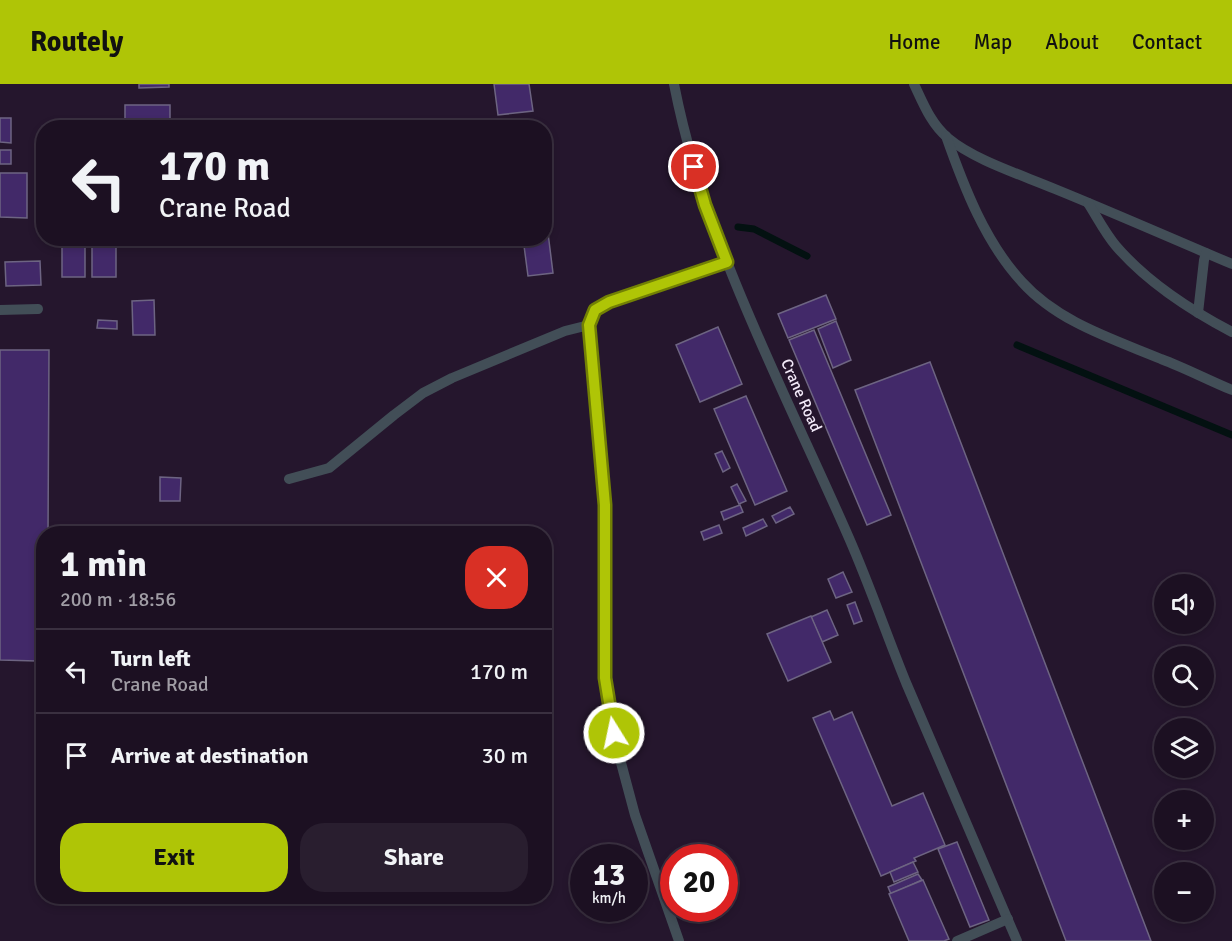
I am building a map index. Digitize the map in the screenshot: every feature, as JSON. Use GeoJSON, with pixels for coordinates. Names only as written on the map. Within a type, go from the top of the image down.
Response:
{"type":"FeatureCollection","features":[{"type":"Feature","properties":{"kind":"lane","name":"Crane Road"},"geometry":{"type":"LineString","coordinates":[[674,84],[699,186],[727,262],[850,541],[907,684],[1017,941]]}},
{"type":"Feature","properties":{"kind":"lane"},"geometry":{"type":"LineString","coordinates":[[914,84],[927,111],[946,136],[963,182],[979,215],[1000,252],[1021,282],[1046,303],[1095,332],[1232,390]]}},
{"type":"Feature","properties":{"kind":"lane"},"geometry":{"type":"LineString","coordinates":[[946,136],[972,153],[1232,264]]}},
{"type":"Feature","properties":{"kind":"lane"},"geometry":{"type":"LineString","coordinates":[[1088,202],[1115,244],[1133,264],[1198,313],[1232,332]]}},
{"type":"Feature","properties":{"kind":"lane"},"geometry":{"type":"LineString","coordinates":[[1198,313],[1206,253]]}},
{"type":"Feature","properties":{"kind":"lane"},"geometry":{"type":"LineString","coordinates":[[679,941],[635,815],[607,698],[604,649],[605,505],[589,325],[595,310],[609,302],[727,262]]}},
{"type":"Feature","properties":{"kind":"lane"},"geometry":{"type":"LineString","coordinates":[[0,310],[38,309]]}},
{"type":"Feature","properties":{"kind":"lane"},"geometry":{"type":"LineString","coordinates":[[289,479],[329,468],[423,393],[452,378],[566,331],[589,325]]}},
{"type":"Feature","properties":{"kind":"lane"},"geometry":{"type":"LineString","coordinates":[[957,941],[1008,919]]}},
{"type":"Feature","properties":{"kind":"building"},"geometry":{"type":"Polygon","coordinates":[[[139,84],[169,84],[169,87],[139,88],[139,84]]]}},
{"type":"Feature","properties":{"kind":"building"},"geometry":{"type":"Polygon","coordinates":[[[494,84],[529,84],[533,111],[498,115],[494,84]]]}},
{"type":"Feature","properties":{"kind":"building"},"geometry":{"type":"Polygon","coordinates":[[[125,105],[170,105],[170,120],[125,120],[125,105]]]}},
{"type":"Feature","properties":{"kind":"building"},"geometry":{"type":"Polygon","coordinates":[[[0,118],[11,118],[11,143],[0,142],[0,118]]]}},
{"type":"Feature","properties":{"kind":"building"},"geometry":{"type":"Polygon","coordinates":[[[0,150],[11,150],[11,164],[0,164],[0,150]]]}},
{"type":"Feature","properties":{"kind":"building"},"geometry":{"type":"Polygon","coordinates":[[[0,173],[27,173],[27,218],[0,217],[0,173]]]}},
{"type":"Feature","properties":{"kind":"building"},"geometry":{"type":"Polygon","coordinates":[[[62,246],[85,246],[85,277],[62,277],[62,246]]]}},
{"type":"Feature","properties":{"kind":"building"},"geometry":{"type":"Polygon","coordinates":[[[92,246],[116,246],[116,277],[92,277],[92,246]]]}},
{"type":"Feature","properties":{"kind":"building"},"geometry":{"type":"Polygon","coordinates":[[[524,246],[550,246],[553,273],[528,276],[524,246]]]}},
{"type":"Feature","properties":{"kind":"building"},"geometry":{"type":"Polygon","coordinates":[[[40,261],[41,285],[6,286],[5,262],[40,261]]]}},
{"type":"Feature","properties":{"kind":"building"},"geometry":{"type":"Polygon","coordinates":[[[826,295],[836,319],[788,338],[778,314],[826,295]]]}},
{"type":"Feature","properties":{"kind":"building"},"geometry":{"type":"Polygon","coordinates":[[[154,300],[155,335],[133,335],[132,301],[154,300]]]}},
{"type":"Feature","properties":{"kind":"building"},"geometry":{"type":"Polygon","coordinates":[[[98,320],[117,321],[117,329],[97,328],[98,320]]]}},
{"type":"Feature","properties":{"kind":"building"},"geometry":{"type":"Polygon","coordinates":[[[836,321],[851,360],[833,368],[818,329],[836,321]]]}},
{"type":"Feature","properties":{"kind":"building"},"geometry":{"type":"Polygon","coordinates":[[[718,327],[742,384],[700,402],[676,345],[718,327]]]}},
{"type":"Feature","properties":{"kind":"building"},"geometry":{"type":"Polygon","coordinates":[[[814,330],[891,515],[867,525],[789,340],[814,330]]]}},
{"type":"Feature","properties":{"kind":"building"},"geometry":{"type":"Polygon","coordinates":[[[0,350],[49,350],[48,526],[36,526],[36,661],[0,660],[0,350]]]}},
{"type":"Feature","properties":{"kind":"building"},"geometry":{"type":"Polygon","coordinates":[[[930,362],[1151,941],[1066,941],[855,390],[930,362]]]}},
{"type":"Feature","properties":{"kind":"building"},"geometry":{"type":"Polygon","coordinates":[[[746,396],[787,491],[755,505],[714,409],[746,396]]]}},
{"type":"Feature","properties":{"kind":"building"},"geometry":{"type":"Polygon","coordinates":[[[722,451],[730,468],[723,472],[715,454],[722,451]]]}},
{"type":"Feature","properties":{"kind":"building"},"geometry":{"type":"Polygon","coordinates":[[[160,477],[181,478],[180,501],[160,501],[160,477]]]}},
{"type":"Feature","properties":{"kind":"building"},"geometry":{"type":"Polygon","coordinates":[[[737,484],[746,501],[739,504],[731,487],[737,484]]]}},
{"type":"Feature","properties":{"kind":"building"},"geometry":{"type":"Polygon","coordinates":[[[740,505],[743,512],[724,520],[721,512],[740,505]]]}},
{"type":"Feature","properties":{"kind":"building"},"geometry":{"type":"Polygon","coordinates":[[[790,507],[794,514],[776,523],[772,516],[790,507]]]}},
{"type":"Feature","properties":{"kind":"building"},"geometry":{"type":"Polygon","coordinates":[[[763,519],[767,526],[746,536],[743,528],[763,519]]]}},
{"type":"Feature","properties":{"kind":"building"},"geometry":{"type":"Polygon","coordinates":[[[719,525],[722,533],[704,540],[701,532],[719,525]]]}},
{"type":"Feature","properties":{"kind":"building"},"geometry":{"type":"Polygon","coordinates":[[[843,572],[852,592],[836,598],[828,579],[843,572]]]}},
{"type":"Feature","properties":{"kind":"building"},"geometry":{"type":"Polygon","coordinates":[[[855,602],[862,621],[854,624],[847,605],[855,602]]]}},
{"type":"Feature","properties":{"kind":"building"},"geometry":{"type":"Polygon","coordinates":[[[827,610],[838,635],[822,642],[811,617],[827,610]]]}},
{"type":"Feature","properties":{"kind":"building"},"geometry":{"type":"Polygon","coordinates":[[[811,616],[831,662],[788,681],[767,634],[811,616]]]}},
{"type":"Feature","properties":{"kind":"building"},"geometry":{"type":"Polygon","coordinates":[[[830,711],[834,720],[852,712],[892,806],[923,793],[945,845],[914,858],[916,861],[881,876],[813,718],[830,711]]]}},
{"type":"Feature","properties":{"kind":"building"},"geometry":{"type":"Polygon","coordinates":[[[957,842],[989,920],[970,927],[938,849],[957,842]]]}},
{"type":"Feature","properties":{"kind":"building"},"geometry":{"type":"Polygon","coordinates":[[[913,862],[918,872],[894,882],[890,872],[913,862]]]}},
{"type":"Feature","properties":{"kind":"building"},"geometry":{"type":"Polygon","coordinates":[[[918,874],[922,880],[891,894],[888,887],[918,874]]]}},
{"type":"Feature","properties":{"kind":"building"},"geometry":{"type":"Polygon","coordinates":[[[923,880],[949,939],[944,941],[909,941],[889,894],[923,880]]]}},
{"type":"Feature","properties":{"kind":"waterway"},"geometry":{"type":"LineString","coordinates":[[738,227],[754,229],[807,256]]}},
{"type":"Feature","properties":{"kind":"waterway"},"geometry":{"type":"LineString","coordinates":[[1017,345],[1232,435]]}},
{"type":"Feature","properties":{"kind":"route"},"geometry":{"type":"LineString","coordinates":[[614,733],[605,678],[605,505],[589,325],[595,310],[609,302],[727,262],[705,205],[694,167]]}}]}
